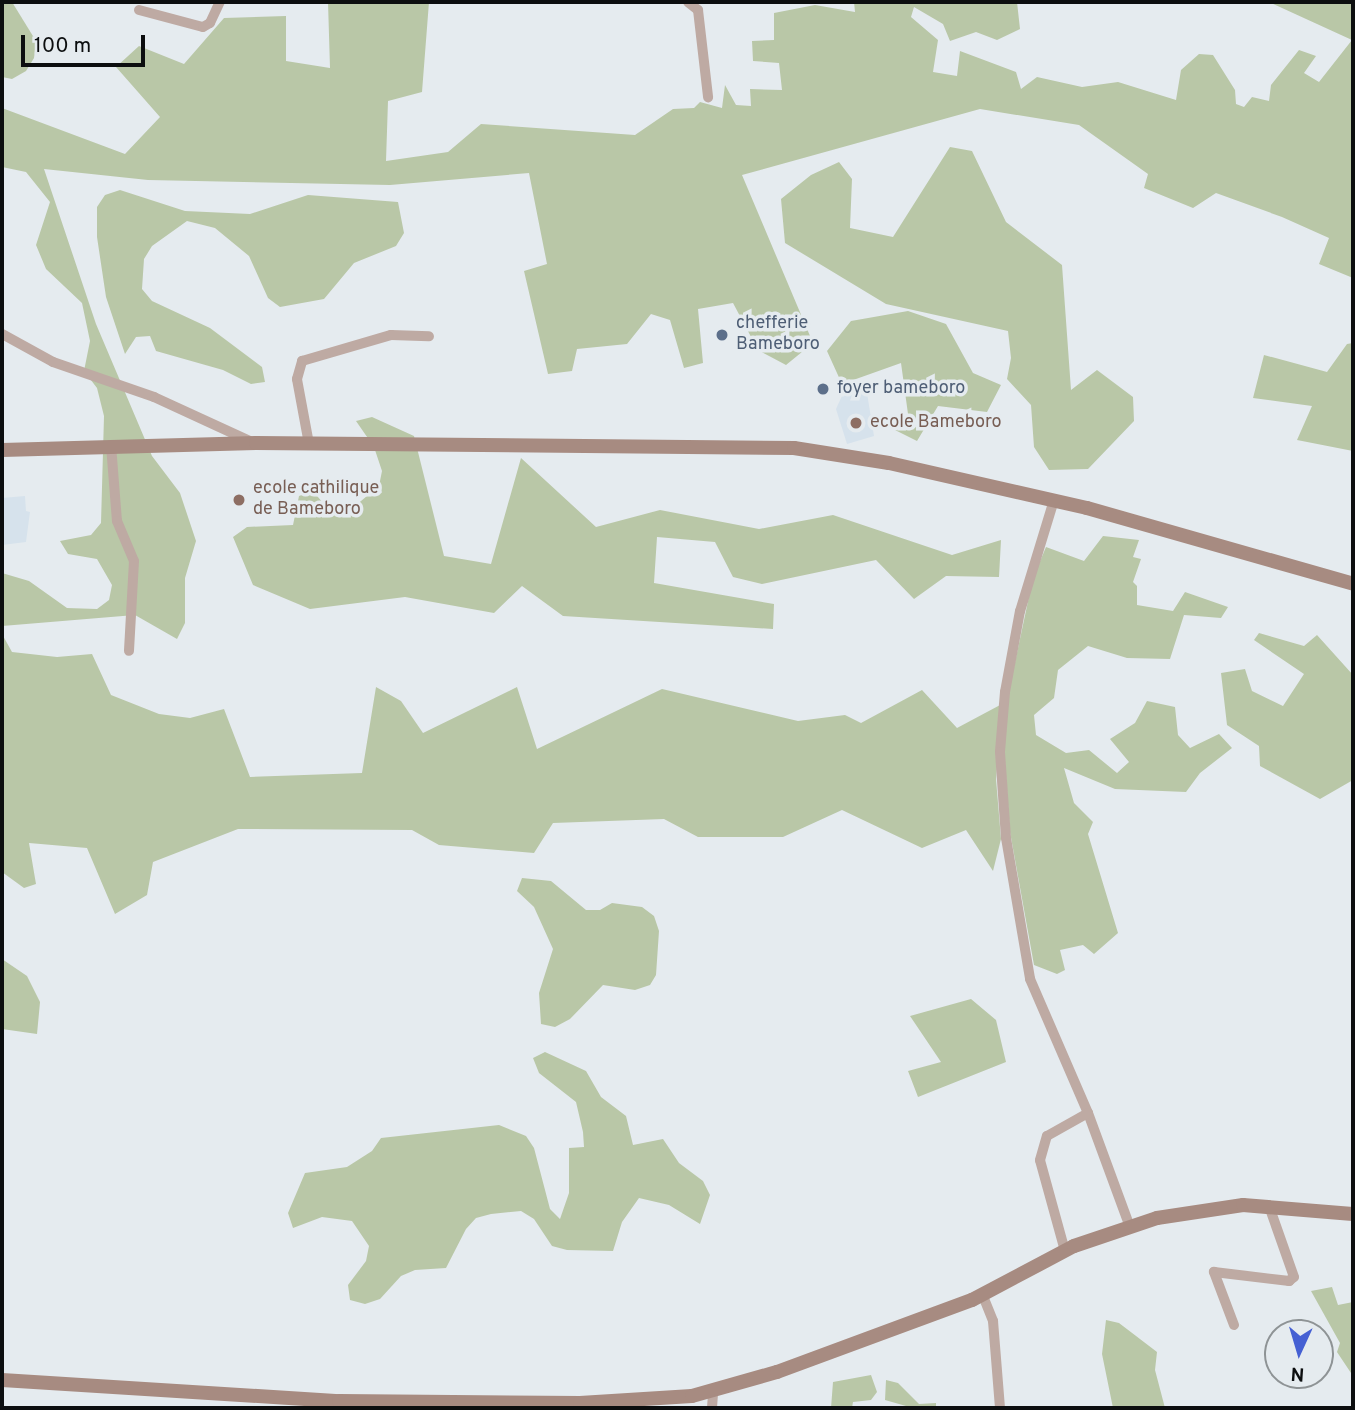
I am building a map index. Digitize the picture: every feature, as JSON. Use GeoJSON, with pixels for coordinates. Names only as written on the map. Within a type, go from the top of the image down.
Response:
{"type":"FeatureCollection","features":[{"type":"Feature","properties":{"kind":"street"},"geometry":{"type":"LineString","coordinates":[[139,10],[202,27],[210,23],[220,2]]}},
{"type":"Feature","properties":{"kind":"street"},"geometry":{"type":"LineString","coordinates":[[688,2],[698,10],[708,97]]}},
{"type":"Feature","properties":{"kind":"street"},"geometry":{"type":"LineString","coordinates":[[2,334],[53,362],[154,397],[256,443]]}},
{"type":"Feature","properties":{"kind":"street"},"geometry":{"type":"LineString","coordinates":[[309,444],[297,379],[302,361],[391,335],[429,336]]}},
{"type":"Feature","properties":{"kind":"street"},"geometry":{"type":"LineString","coordinates":[[2,450],[256,443],[785,447],[889,463],[1054,500],[1353,584]]}},
{"type":"Feature","properties":{"kind":"street"},"geometry":{"type":"LineString","coordinates":[[111,445],[117,521],[134,561],[129,652]]}},
{"type":"Feature","properties":{"kind":"street"},"geometry":{"type":"LineString","coordinates":[[1054,500],[1010,653],[1001,783],[1027,970],[1088,1113],[1130,1227]]}},
{"type":"Feature","properties":{"kind":"street"},"geometry":{"type":"LineString","coordinates":[[1065,1251],[1040,1160],[1047,1136],[1088,1113]]}},
{"type":"Feature","properties":{"kind":"street"},"geometry":{"type":"LineString","coordinates":[[2,1380],[246,1398],[453,1404],[611,1402],[713,1392],[983,1296],[1065,1251],[1130,1227],[1217,1206],[1269,1206],[1353,1214]]}},
{"type":"Feature","properties":{"kind":"street"},"geometry":{"type":"LineString","coordinates":[[1234,1325],[1214,1272],[1289,1281],[1294,1277],[1269,1206]]}},
{"type":"Feature","properties":{"kind":"street"},"geometry":{"type":"LineString","coordinates":[[983,1296],[994,1331],[1000,1408]]}},
{"type":"Feature","properties":{"kind":"street"},"geometry":{"type":"LineString","coordinates":[[712,1408],[713,1392]]}},
{"type":"Feature","properties":{"kind":"shaded area","name":"ecole Bameboro"},"geometry":{"type":"Polygon","coordinates":[[[865,381],[874,436],[847,444],[836,409],[846,387],[865,381]]]}},
{"type":"Feature","properties":{"kind":"shaded area"},"geometry":{"type":"Polygon","coordinates":[[[25,496],[26,511],[30,512],[26,542],[2,545],[2,498],[25,496]]]}},
{"type":"Feature","properties":{"kind":"green space"},"geometry":{"type":"Polygon","coordinates":[[[2,2],[12,2],[36,41],[34,58],[26,71],[12,79],[2,77],[2,2]]]}},
{"type":"Feature","properties":{"kind":"green space"},"geometry":{"type":"Polygon","coordinates":[[[328,2],[429,2],[422,92],[388,101],[386,161],[448,152],[481,124],[635,135],[673,109],[694,108],[700,102],[722,108],[725,85],[736,105],[751,106],[750,89],[782,90],[779,63],[753,61],[752,41],[774,40],[774,13],[815,5],[855,12],[854,2],[1017,2],[1020,29],[997,40],[976,32],[950,41],[943,24],[914,7],[911,17],[938,40],[933,72],[957,76],[960,51],[1016,72],[1021,89],[1037,77],[1082,87],[1118,82],[1176,100],[1181,70],[1199,54],[1213,55],[1235,90],[1236,104],[1244,107],[1252,97],[1269,101],[1271,85],[1299,50],[1316,56],[1304,73],[1319,82],[1352,40],[1269,2],[1353,2],[1353,278],[1319,264],[1329,238],[1282,217],[1216,193],[1193,208],[1144,188],[1148,174],[1079,125],[980,109],[742,175],[813,343],[786,365],[758,350],[733,303],[698,309],[703,363],[684,368],[670,320],[651,314],[627,344],[577,349],[572,371],[548,374],[524,271],[547,264],[529,173],[390,185],[148,180],[44,169],[96,324],[152,456],[180,493],[196,541],[185,578],[185,623],[177,639],[135,615],[2,626],[2,573],[29,581],[67,608],[97,609],[109,600],[112,585],[97,559],[68,554],[60,541],[91,535],[101,523],[104,416],[97,388],[84,371],[90,341],[82,303],[46,269],[36,245],[50,202],[26,172],[2,167],[2,108],[125,154],[160,117],[116,67],[139,46],[184,64],[224,18],[286,16],[286,61],[330,68],[328,2]]]}},
{"type":"Feature","properties":{"kind":"green space"},"geometry":{"type":"Polygon","coordinates":[[[950,147],[972,151],[1006,222],[1062,265],[1071,390],[1097,370],[1133,397],[1134,421],[1088,469],[1049,470],[1034,447],[1031,405],[1007,379],[1011,358],[1008,331],[886,304],[785,243],[781,199],[811,175],[839,162],[852,179],[850,228],[893,237],[950,147]]]}},
{"type":"Feature","properties":{"kind":"green space"},"geometry":{"type":"Polygon","coordinates":[[[120,190],[185,211],[250,214],[308,195],[398,202],[404,233],[396,246],[354,263],[324,299],[280,307],[268,298],[249,256],[215,228],[187,221],[152,246],[144,259],[142,289],[152,301],[210,328],[262,367],[265,382],[251,384],[223,370],[156,351],[150,336],[136,337],[125,354],[106,297],[97,237],[97,207],[105,195],[120,190]]]}},
{"type":"Feature","properties":{"kind":"green space"},"geometry":{"type":"Polygon","coordinates":[[[908,311],[946,324],[973,373],[1001,385],[987,412],[938,406],[917,441],[891,428],[892,416],[908,414],[901,363],[842,384],[827,351],[851,321],[908,311]]]}},
{"type":"Feature","properties":{"kind":"green space"},"geometry":{"type":"Polygon","coordinates":[[[1353,343],[1353,451],[1297,440],[1312,406],[1253,398],[1264,355],[1327,372],[1347,344],[1353,343]]]}},
{"type":"Feature","properties":{"kind":"green space"},"geometry":{"type":"Polygon","coordinates":[[[372,417],[414,436],[444,556],[491,564],[521,458],[596,527],[660,510],[759,529],[833,515],[952,555],[1001,540],[999,577],[946,576],[914,599],[876,560],[762,584],[733,577],[715,542],[657,537],[654,583],[774,604],[773,629],[563,616],[522,586],[494,613],[405,597],[310,609],[253,585],[233,537],[247,527],[293,525],[299,496],[313,491],[323,503],[339,509],[355,506],[379,486],[382,471],[374,447],[356,421],[372,417]]]}},
{"type":"Feature","properties":{"kind":"green space"},"geometry":{"type":"Polygon","coordinates":[[[1103,536],[1139,540],[1133,557],[1141,559],[1133,582],[1137,586],[1137,605],[1173,611],[1185,592],[1228,607],[1221,618],[1184,615],[1170,659],[1127,658],[1088,646],[1058,670],[1054,698],[1034,715],[1036,735],[1066,753],[1089,750],[1117,773],[1129,762],[1110,739],[1135,723],[1147,701],[1175,707],[1178,735],[1190,748],[1219,734],[1232,748],[1200,773],[1186,792],[1115,789],[1064,768],[1074,803],[1093,822],[1088,834],[1118,933],[1094,954],[1083,945],[1060,950],[1065,970],[1057,974],[1034,965],[1010,832],[1004,748],[1008,695],[1033,578],[1046,547],[1084,561],[1103,536]]]}},
{"type":"Feature","properties":{"kind":"green space"},"geometry":{"type":"Polygon","coordinates":[[[1259,633],[1304,646],[1317,635],[1353,675],[1353,780],[1320,799],[1260,766],[1259,746],[1227,725],[1221,673],[1245,669],[1252,691],[1283,706],[1304,674],[1254,640],[1259,633]]]}},
{"type":"Feature","properties":{"kind":"green space"},"geometry":{"type":"Polygon","coordinates":[[[2,634],[12,652],[57,657],[92,654],[111,695],[159,714],[190,718],[224,709],[250,777],[362,773],[376,687],[401,701],[423,733],[517,687],[537,749],[662,689],[798,721],[845,715],[861,723],[922,690],[957,728],[1002,704],[996,779],[1001,839],[993,871],[966,830],[922,848],[842,810],[783,837],[698,837],[664,819],[553,823],[534,853],[439,845],[412,830],[238,829],[153,862],[147,895],[115,914],[87,848],[29,843],[36,884],[24,888],[2,872],[2,634]]]}},
{"type":"Feature","properties":{"kind":"green space"},"geometry":{"type":"Polygon","coordinates":[[[522,878],[551,881],[586,910],[600,910],[612,903],[642,907],[654,916],[659,931],[656,975],[650,985],[635,990],[603,985],[570,1019],[555,1027],[541,1024],[539,993],[553,949],[534,907],[517,891],[522,878]]]}},
{"type":"Feature","properties":{"kind":"green space"},"geometry":{"type":"Polygon","coordinates":[[[2,959],[27,976],[40,1002],[37,1034],[2,1029],[2,959]]]}},
{"type":"Feature","properties":{"kind":"green space"},"geometry":{"type":"Polygon","coordinates":[[[971,999],[996,1020],[1006,1062],[918,1097],[908,1071],[941,1062],[910,1016],[971,999]]]}},
{"type":"Feature","properties":{"kind":"green space"},"geometry":{"type":"Polygon","coordinates":[[[545,1052],[586,1071],[601,1097],[626,1116],[633,1145],[663,1139],[679,1163],[703,1181],[710,1195],[700,1224],[669,1205],[639,1198],[622,1222],[613,1251],[567,1250],[552,1246],[534,1219],[521,1211],[491,1214],[476,1218],[466,1229],[446,1268],[415,1270],[401,1276],[380,1299],[365,1304],[350,1300],[348,1285],[366,1261],[369,1246],[352,1221],[322,1217],[293,1228],[288,1213],[305,1173],[347,1167],[372,1151],[381,1138],[499,1125],[526,1136],[534,1148],[550,1209],[560,1219],[569,1193],[569,1148],[584,1147],[583,1132],[576,1102],[539,1073],[533,1058],[545,1052]]]}},
{"type":"Feature","properties":{"kind":"green space"},"geometry":{"type":"Polygon","coordinates":[[[1332,1287],[1338,1305],[1353,1302],[1351,1373],[1337,1352],[1340,1343],[1334,1332],[1334,1319],[1327,1319],[1311,1291],[1332,1287]]]}},
{"type":"Feature","properties":{"kind":"green space"},"geometry":{"type":"Polygon","coordinates":[[[1106,1320],[1119,1323],[1157,1352],[1155,1370],[1165,1408],[1113,1408],[1102,1354],[1106,1320]]]}},
{"type":"Feature","properties":{"kind":"green space"},"geometry":{"type":"Polygon","coordinates":[[[871,1375],[877,1392],[871,1400],[853,1402],[852,1408],[831,1408],[833,1382],[871,1375]]]}},
{"type":"Feature","properties":{"kind":"green space"},"geometry":{"type":"Polygon","coordinates":[[[886,1380],[898,1383],[919,1404],[936,1403],[936,1408],[913,1408],[885,1400],[886,1380]]]}},
{"type":"Feature","properties":{"kind":"place","name":"chefferie Bameboro"},"geometry":{"type":"Point","coordinates":[722,335]}},
{"type":"Feature","properties":{"kind":"place","name":"foyer bameboro"},"geometry":{"type":"Point","coordinates":[823,389]}},
{"type":"Feature","properties":{"kind":"place","name":"ecole Bameboro"},"geometry":{"type":"Point","coordinates":[856,423]}},
{"type":"Feature","properties":{"kind":"place","name":"ecole cathilique de Bameboro"},"geometry":{"type":"Point","coordinates":[239,500]}}]}
